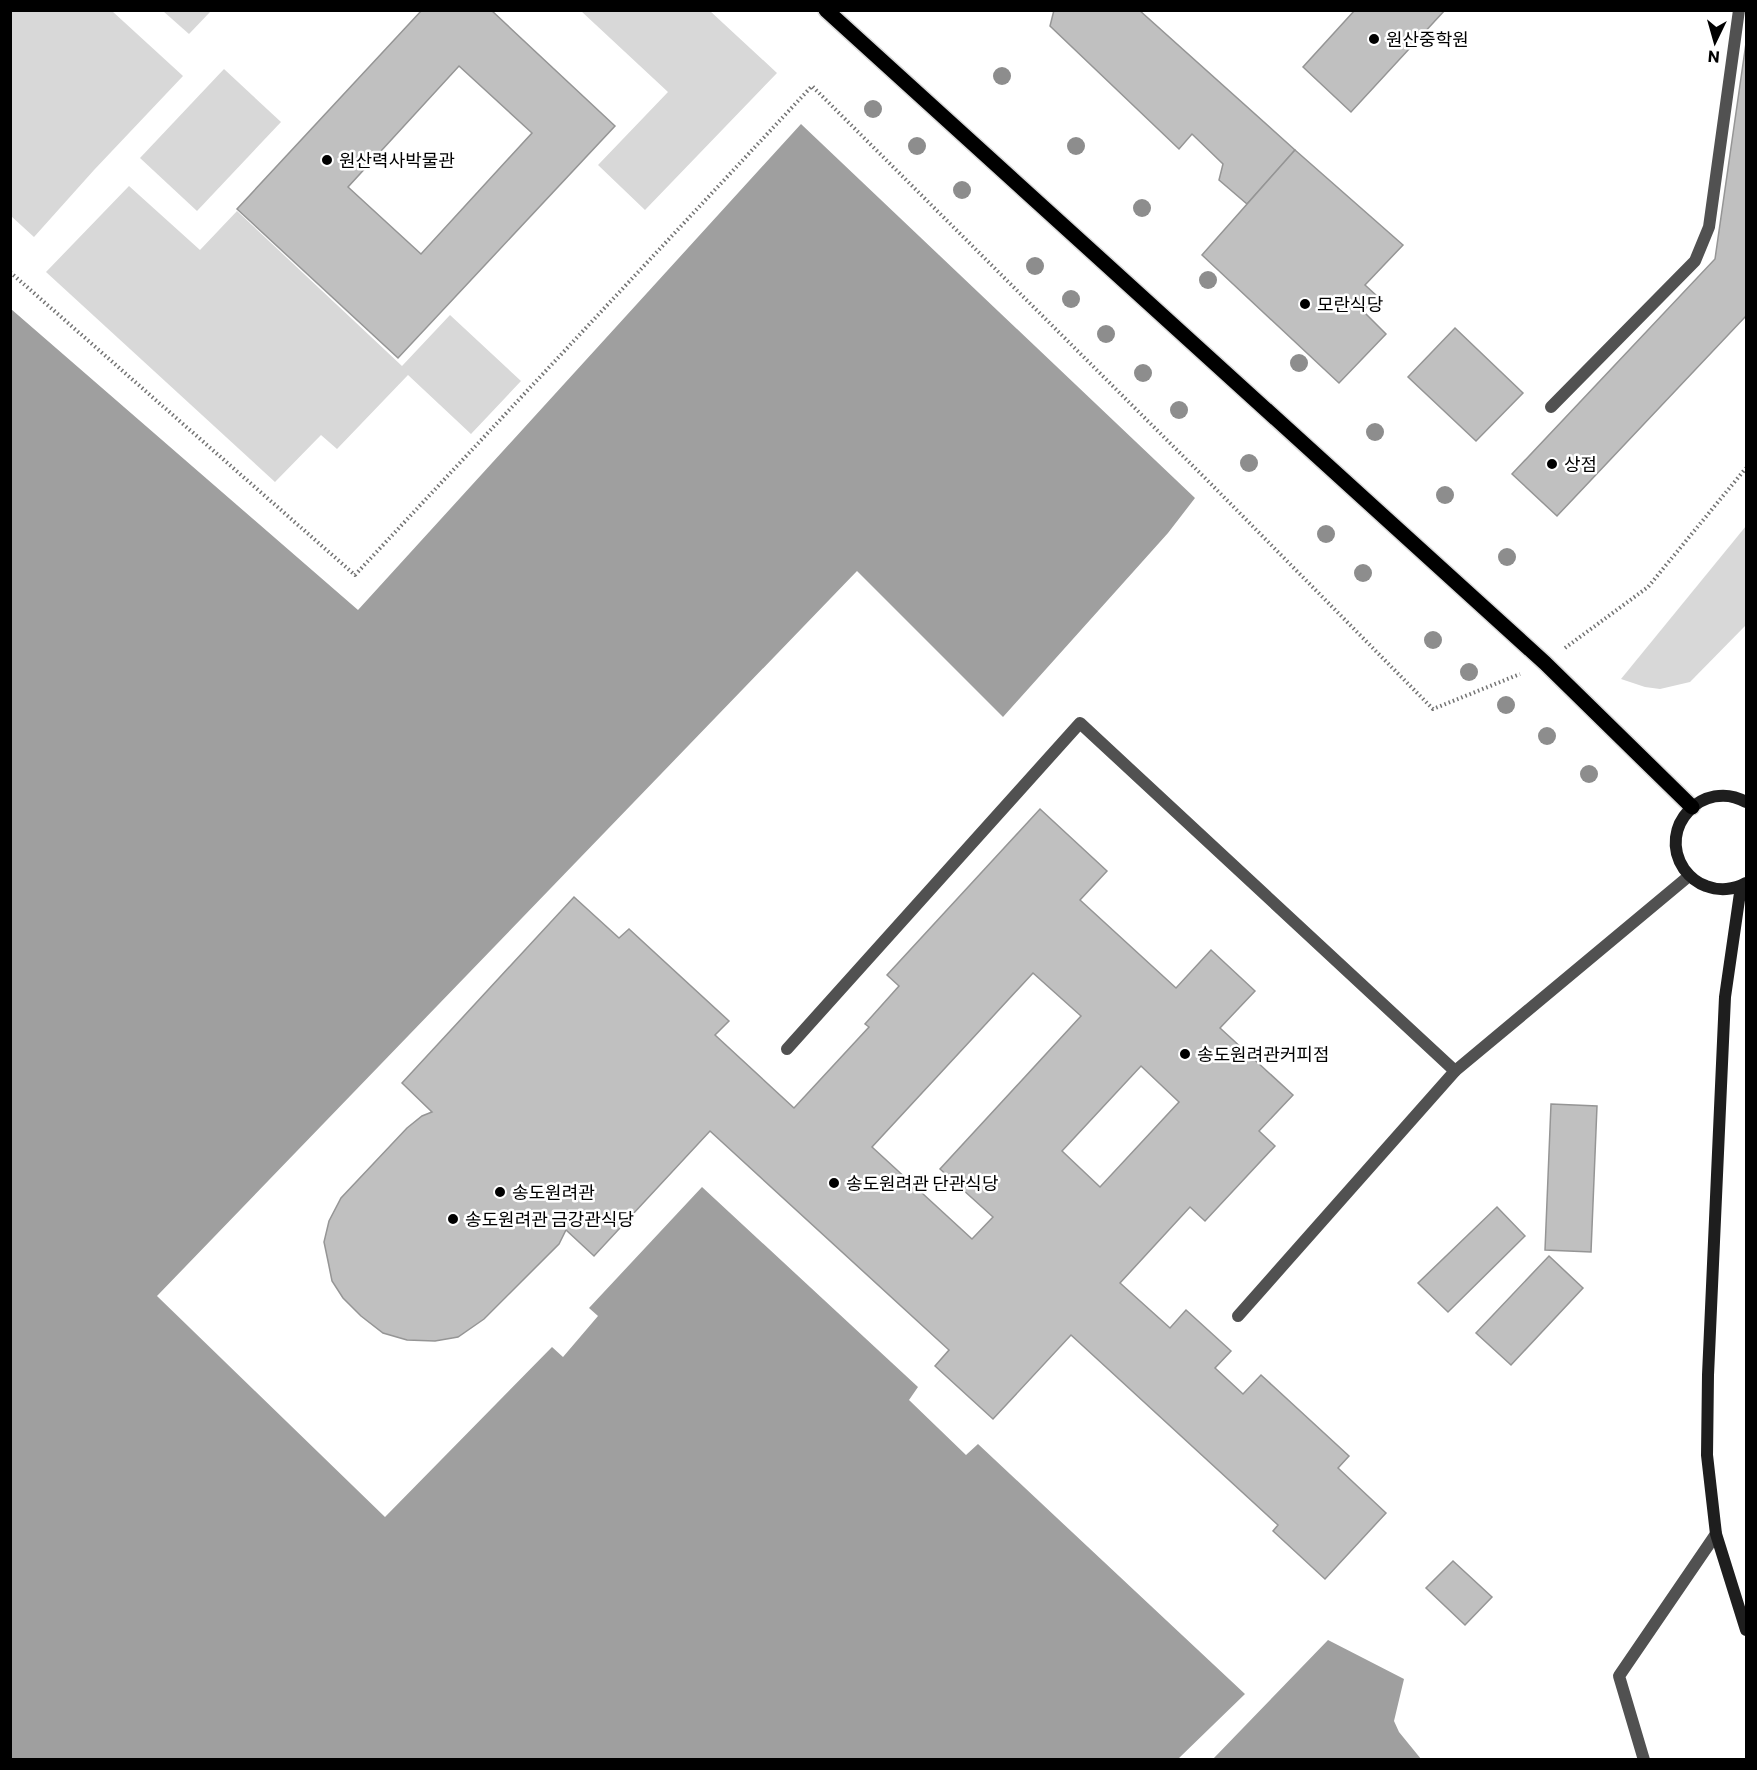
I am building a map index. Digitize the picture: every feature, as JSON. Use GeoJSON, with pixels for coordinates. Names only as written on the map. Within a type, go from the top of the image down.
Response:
{"type":"FeatureCollection","features":[{"type":"Feature","properties":{"kind":"main road"},"geometry":{"type":"LineString","coordinates":[[826,10],[1545,663],[1692,807]]}},
{"type":"Feature","properties":{"kind":"main road"},"geometry":{"type":"LineString","coordinates":[[1746,798],[1717,796],[1703,800],[1692,807],[1682,819],[1676,833],[1676,848],[1680,863],[1689,876],[1714,889],[1728,889],[1744,884],[1725,997],[1707,1455],[1716,1534],[1746,1630]]}},
{"type":"Feature","properties":{"kind":"street"},"geometry":{"type":"LineString","coordinates":[[1551,407],[1695,261],[1709,227],[1739,10]]}},
{"type":"Feature","properties":{"kind":"street"},"geometry":{"type":"LineString","coordinates":[[787,1048],[1080,723],[1455,1071]]}},
{"type":"Feature","properties":{"kind":"street"},"geometry":{"type":"LineString","coordinates":[[1238,1316],[1455,1071],[1689,876]]}},
{"type":"Feature","properties":{"kind":"street"},"geometry":{"type":"LineString","coordinates":[[1644,1760],[1619,1676],[1716,1534]]}},
{"type":"Feature","properties":{"kind":"path"},"geometry":{"type":"LineString","coordinates":[[10,272],[355,575],[812,86],[1433,709],[1545,663],[1648,587],[1746,468]]}},
{"type":"Feature","properties":{"kind":"shaded area"},"geometry":{"type":"Polygon","coordinates":[[[11,10],[112,11],[183,76],[34,237],[11,216],[11,10]]]}},
{"type":"Feature","properties":{"kind":"shaded area"},"geometry":{"type":"Polygon","coordinates":[[[163,11],[211,11],[189,34],[163,11]]]}},
{"type":"Feature","properties":{"kind":"shaded area"},"geometry":{"type":"Polygon","coordinates":[[[581,11],[710,11],[777,73],[645,210],[598,165],[668,92],[581,11]]]}},
{"type":"Feature","properties":{"kind":"shaded area"},"geometry":{"type":"Polygon","coordinates":[[[224,69],[281,122],[197,211],[140,158],[224,69]]]}},
{"type":"Feature","properties":{"kind":"shaded area"},"geometry":{"type":"Polygon","coordinates":[[[801,124],[1195,498],[1168,533],[1003,717],[857,571],[157,1296],[385,1517],[552,1347],[563,1357],[598,1316],[589,1308],[702,1187],[918,1387],[909,1400],[966,1455],[978,1444],[1245,1694],[1178,1759],[11,1759],[11,309],[358,610],[801,124]]]}},
{"type":"Feature","properties":{"kind":"shaded area"},"geometry":{"type":"Polygon","coordinates":[[[129,186],[200,250],[237,211],[402,366],[450,315],[521,381],[471,434],[408,375],[337,449],[321,435],[275,482],[46,272],[129,186]]]}},
{"type":"Feature","properties":{"kind":"shaded area"},"geometry":{"type":"Polygon","coordinates":[[[1746,526],[1746,625],[1690,682],[1660,689],[1621,679],[1746,526]]]}},
{"type":"Feature","properties":{"kind":"shaded area"},"geometry":{"type":"Polygon","coordinates":[[[1328,1640],[1404,1679],[1394,1721],[1399,1732],[1421,1759],[1213,1759],[1328,1640]]]}},
{"type":"Feature","properties":{"kind":"building","name":"원산력사박물관"},"geometry":{"type":"Polygon","coordinates":[[[422,10],[491,10],[615,126],[398,358],[237,209],[422,10]],[[459,66],[348,187],[421,254],[532,133],[459,66]]]}},
{"type":"Feature","properties":{"kind":"building"},"geometry":{"type":"Polygon","coordinates":[[[1054,10],[1139,10],[1295,150],[1247,204],[1219,180],[1223,164],[1192,134],[1179,149],[1050,26],[1054,10]]]}},
{"type":"Feature","properties":{"kind":"building","name":"원산중학원"},"geometry":{"type":"Polygon","coordinates":[[[1355,10],[1445,10],[1351,112],[1303,67],[1355,10]]]}},
{"type":"Feature","properties":{"kind":"building"},"geometry":{"type":"Polygon","coordinates":[[[1746,43],[1746,316],[1557,516],[1512,474],[1715,259],[1746,43]]]}},
{"type":"Feature","properties":{"kind":"building"},"geometry":{"type":"Polygon","coordinates":[[[1295,150],[1403,245],[1365,285],[1377,296],[1363,311],[1386,334],[1339,383],[1202,255],[1295,150]]]}},
{"type":"Feature","properties":{"kind":"building"},"geometry":{"type":"Polygon","coordinates":[[[1455,328],[1523,393],[1476,441],[1408,377],[1455,328]]]}},
{"type":"Feature","properties":{"kind":"building","name":"송도원려관"},"geometry":{"type":"Polygon","coordinates":[[[1040,809],[1107,871],[1080,900],[1176,988],[1211,950],[1255,991],[1220,1028],[1293,1095],[1259,1131],[1275,1146],[1205,1221],[1190,1207],[1120,1283],[1170,1328],[1186,1310],[1231,1351],[1215,1368],[1243,1394],[1261,1375],[1349,1456],[1338,1468],[1386,1513],[1325,1579],[1273,1531],[1278,1525],[1071,1335],[993,1419],[935,1366],[949,1350],[710,1131],[594,1256],[566,1230],[559,1244],[484,1319],[458,1337],[435,1341],[407,1340],[383,1333],[343,1298],[332,1281],[324,1242],[329,1221],[341,1198],[407,1128],[422,1116],[432,1112],[402,1083],[574,897],[619,938],[629,929],[729,1021],[715,1035],[794,1108],[869,1027],[865,1024],[899,986],[887,975],[1040,809]],[[1033,973],[872,1147],[972,1239],[993,1217],[940,1169],[1081,1016],[1033,973]],[[1141,1066],[1062,1151],[1100,1187],[1179,1102],[1141,1066]]]}},
{"type":"Feature","properties":{"kind":"building"},"geometry":{"type":"Polygon","coordinates":[[[1551,1104],[1597,1106],[1591,1252],[1545,1250],[1551,1104]]]}},
{"type":"Feature","properties":{"kind":"building"},"geometry":{"type":"Polygon","coordinates":[[[1497,1207],[1525,1236],[1448,1312],[1418,1283],[1497,1207]]]}},
{"type":"Feature","properties":{"kind":"building"},"geometry":{"type":"Polygon","coordinates":[[[1549,1256],[1583,1288],[1511,1365],[1476,1333],[1549,1256]]]}},
{"type":"Feature","properties":{"kind":"building"},"geometry":{"type":"Polygon","coordinates":[[[1453,1561],[1492,1597],[1465,1625],[1426,1588],[1453,1561]]]}},
{"type":"Feature","properties":{"kind":"place","name":"원산중학원"},"geometry":{"type":"Point","coordinates":[1374,39]}},
{"type":"Feature","properties":{"kind":"place","name":"원산력사박물관"},"geometry":{"type":"Point","coordinates":[327,160]}},
{"type":"Feature","properties":{"kind":"place","name":"모란식당"},"geometry":{"type":"Point","coordinates":[1305,304]}},
{"type":"Feature","properties":{"kind":"place","name":"상점"},"geometry":{"type":"Point","coordinates":[1552,464]}},
{"type":"Feature","properties":{"kind":"place","name":"송도원려관커피점"},"geometry":{"type":"Point","coordinates":[1185,1054]}},
{"type":"Feature","properties":{"kind":"place","name":"송도원려관 단관식당"},"geometry":{"type":"Point","coordinates":[834,1183]}},
{"type":"Feature","properties":{"kind":"place","name":"송도원려관"},"geometry":{"type":"Point","coordinates":[500,1192]}},
{"type":"Feature","properties":{"kind":"place","name":"송도원려관 금강관식당"},"geometry":{"type":"Point","coordinates":[453,1219]}}]}
